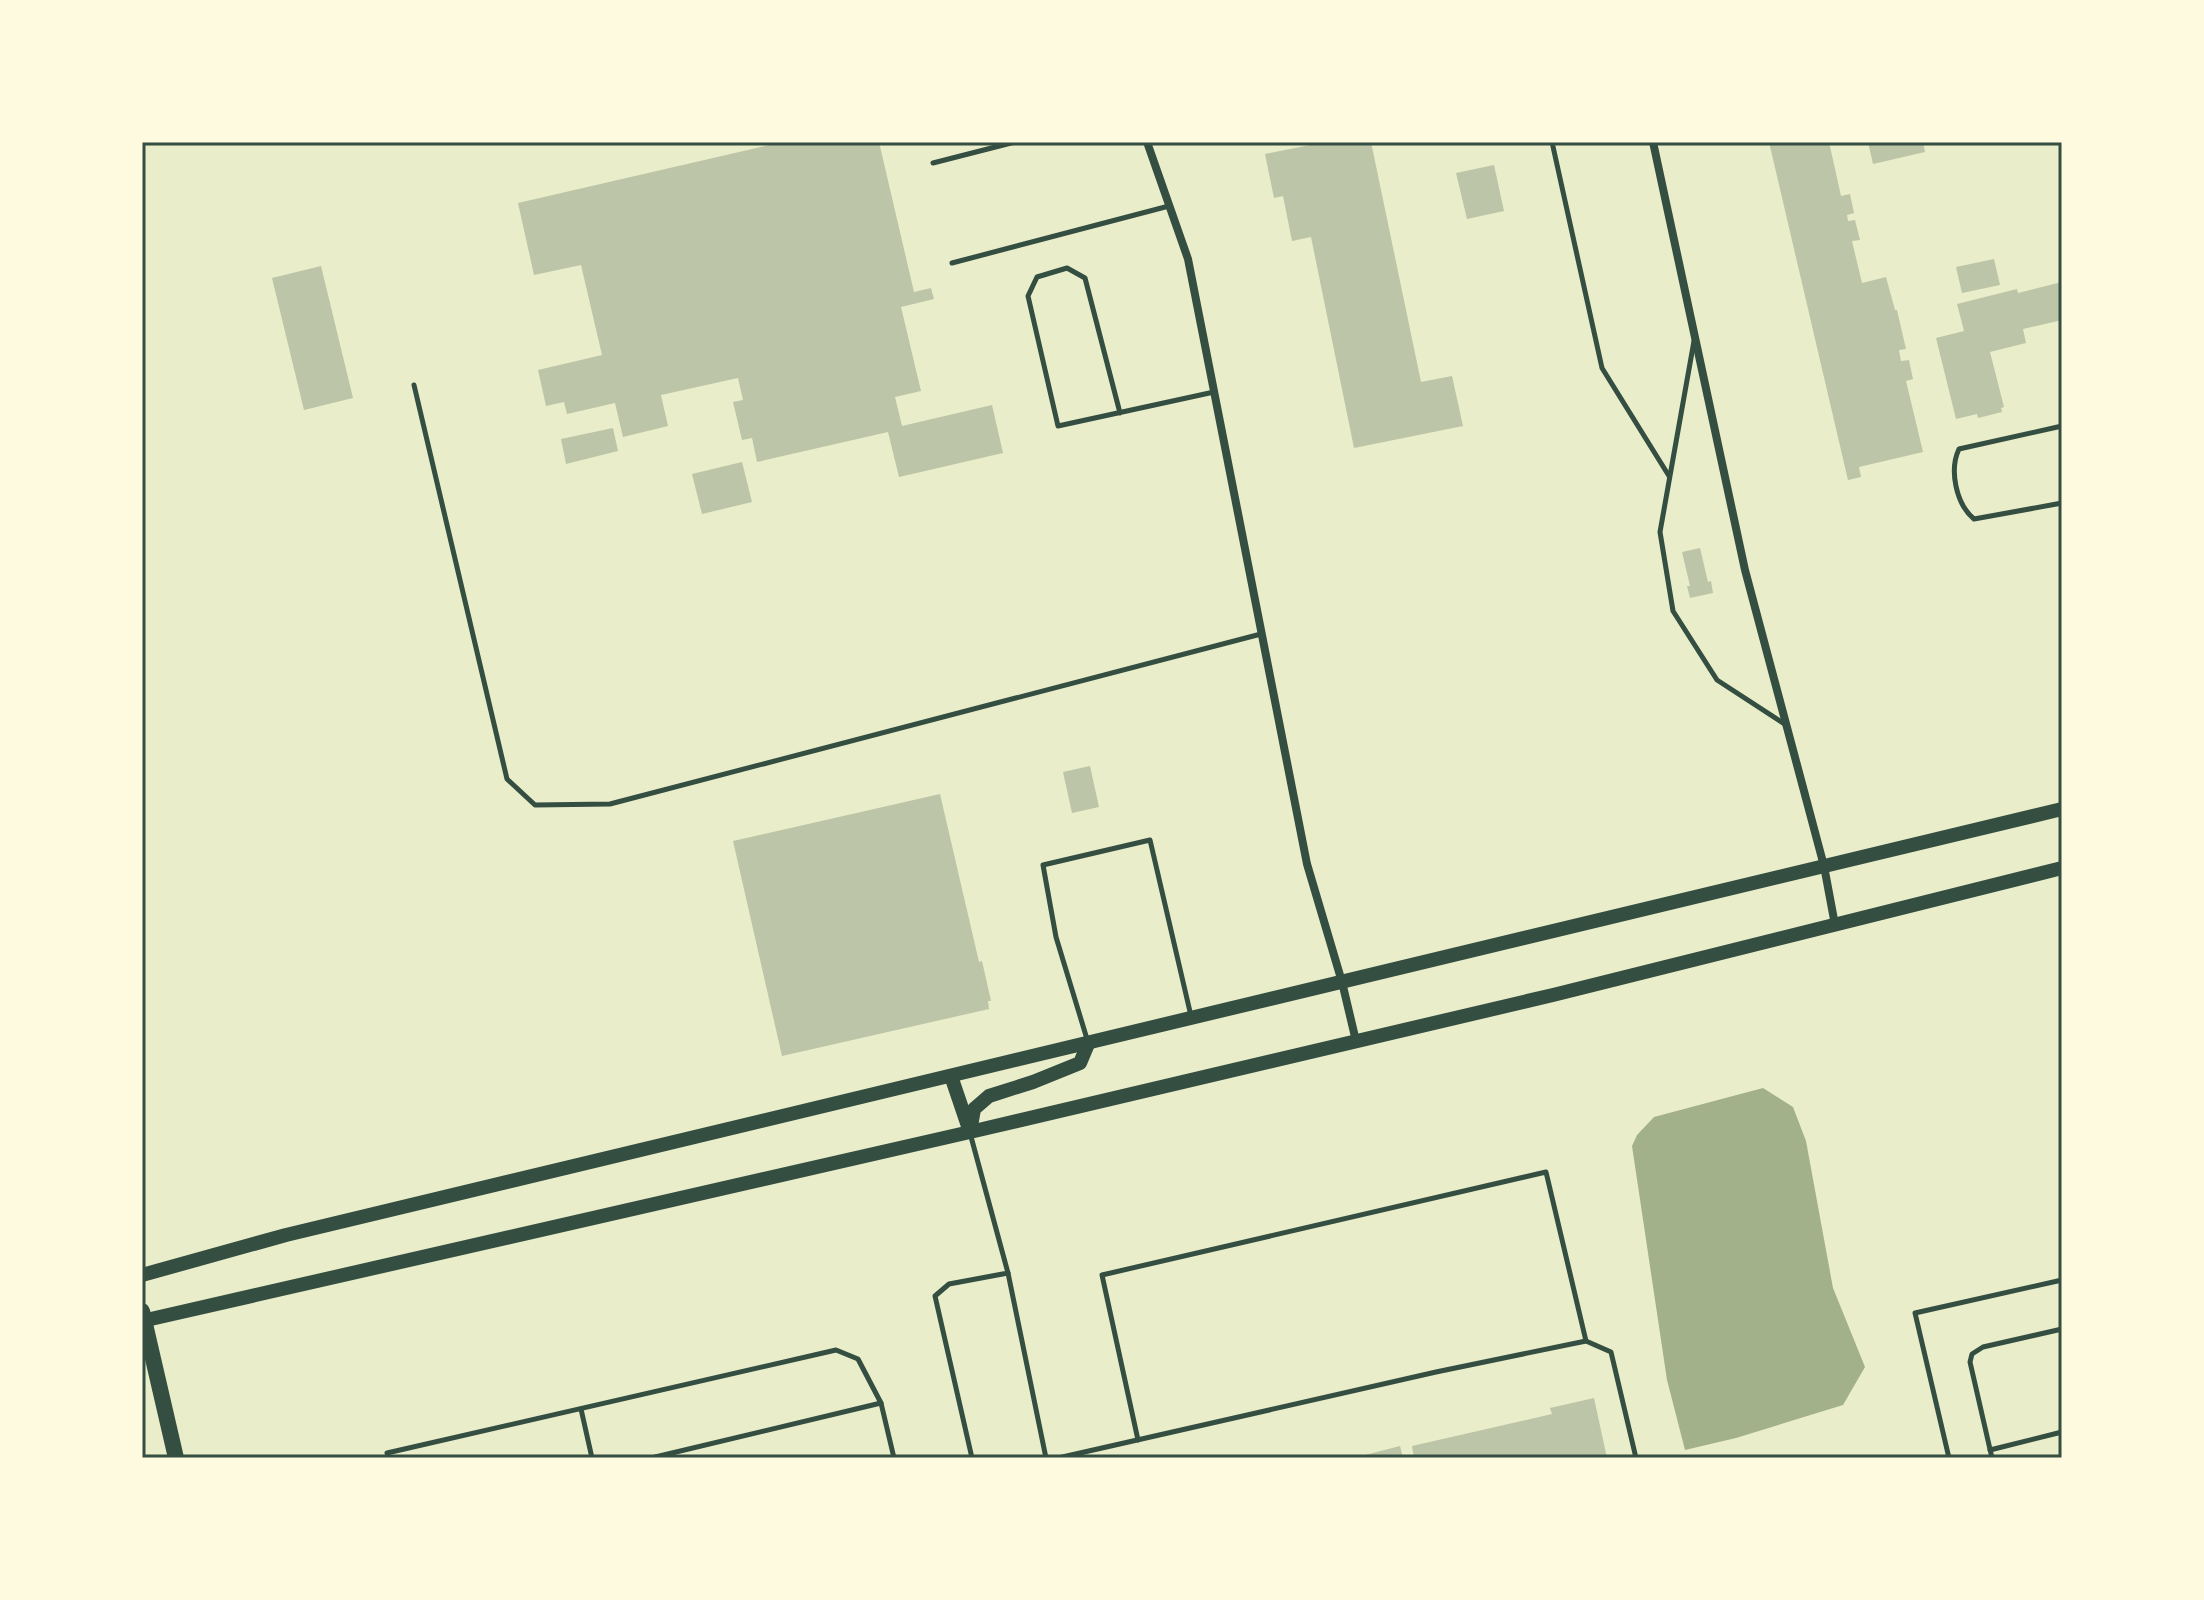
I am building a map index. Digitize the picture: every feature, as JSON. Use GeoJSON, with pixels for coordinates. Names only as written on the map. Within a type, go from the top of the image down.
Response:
{"type":"FeatureCollection","features":[{"type":"Feature","properties":{"kind":"main road"},"geometry":{"type":"LineString","coordinates":[[142,1275],[286,1235],[2062,809]]}},
{"type":"Feature","properties":{"kind":"main road"},"geometry":{"type":"LineString","coordinates":[[176,1458],[143,1318],[970,1132],[2062,868]]}},
{"type":"Feature","properties":{"kind":"main road"},"geometry":{"type":"LineString","coordinates":[[970,1132],[974,1109],[989,1096],[1080,1063],[1088,1044]]}},
{"type":"Feature","properties":{"kind":"main road"},"geometry":{"type":"LineString","coordinates":[[951,1076],[970,1132]]}},
{"type":"Feature","properties":{"kind":"street"},"geometry":{"type":"LineString","coordinates":[[1147,142],[1188,259],[1307,864],[1356,1041]]}},
{"type":"Feature","properties":{"kind":"street"},"geometry":{"type":"LineString","coordinates":[[1653,142],[1745,570],[1824,866],[1835,925]]}},
{"type":"Feature","properties":{"kind":"lane"},"geometry":{"type":"LineString","coordinates":[[933,163],[1015,142]]}},
{"type":"Feature","properties":{"kind":"lane"},"geometry":{"type":"LineString","coordinates":[[1552,142],[1602,368],[1669,477]]}},
{"type":"Feature","properties":{"kind":"lane"},"geometry":{"type":"LineString","coordinates":[[952,263],[1169,206]]}},
{"type":"Feature","properties":{"kind":"lane"},"geometry":{"type":"LineString","coordinates":[[1120,413],[1085,278],[1067,268],[1037,277],[1028,296],[1058,426],[1120,413],[1214,392]]}},
{"type":"Feature","properties":{"kind":"lane"},"geometry":{"type":"LineString","coordinates":[[1695,338],[1660,532],[1673,611],[1717,680],[1786,726]]}},
{"type":"Feature","properties":{"kind":"lane"},"geometry":{"type":"LineString","coordinates":[[414,385],[507,779],[535,805],[610,804],[1261,634]]}},
{"type":"Feature","properties":{"kind":"lane"},"geometry":{"type":"LineString","coordinates":[[2062,426],[1959,449],[1952,463],[1963,510],[1974,519],[2062,503]]}},
{"type":"Feature","properties":{"kind":"lane"},"geometry":{"type":"LineString","coordinates":[[1088,1044],[1056,937],[1043,865],[1150,840],[1191,1017]]}},
{"type":"Feature","properties":{"kind":"lane"},"geometry":{"type":"LineString","coordinates":[[970,1132],[1008,1273],[1046,1458]]}},
{"type":"Feature","properties":{"kind":"lane"},"geometry":{"type":"LineString","coordinates":[[1138,1440],[1102,1275],[1546,1172],[1586,1341]]}},
{"type":"Feature","properties":{"kind":"lane"},"geometry":{"type":"LineString","coordinates":[[972,1458],[935,1296],[949,1284],[1008,1273]]}},
{"type":"Feature","properties":{"kind":"lane"},"geometry":{"type":"LineString","coordinates":[[1949,1458],[1915,1313],[2062,1280]]}},
{"type":"Feature","properties":{"kind":"lane"},"geometry":{"type":"LineString","coordinates":[[1992,1458],[1970,1362],[1972,1354],[1983,1347],[2062,1329]]}},
{"type":"Feature","properties":{"kind":"lane"},"geometry":{"type":"LineString","coordinates":[[1058,1458],[1586,1341],[1611,1352],[1636,1458]]}},
{"type":"Feature","properties":{"kind":"lane"},"geometry":{"type":"LineString","coordinates":[[389,1458],[387,1453],[836,1350],[858,1359],[881,1403],[894,1458]]}},
{"type":"Feature","properties":{"kind":"lane"},"geometry":{"type":"LineString","coordinates":[[651,1458],[881,1403]]}},
{"type":"Feature","properties":{"kind":"lane"},"geometry":{"type":"LineString","coordinates":[[581,1409],[592,1458]]}},
{"type":"Feature","properties":{"kind":"lane"},"geometry":{"type":"LineString","coordinates":[[1990,1450],[2062,1432]]}},
{"type":"Feature","properties":{"kind":"shaded area"},"geometry":{"type":"Polygon","coordinates":[[[1763,1088],[1793,1107],[1806,1141],[1833,1288],[1865,1367],[1843,1405],[1736,1438],[1685,1450],[1667,1380],[1632,1146],[1637,1135],[1654,1117],[1763,1088]]]}},
{"type":"Feature","properties":{"kind":"building"},"geometry":{"type":"Polygon","coordinates":[[[783,142],[879,142],[914,292],[931,288],[934,299],[901,307],[921,391],[895,397],[902,426],[992,405],[1003,453],[899,477],[888,432],[757,462],[752,438],[742,440],[733,402],[743,400],[738,378],[661,395],[668,426],[623,437],[615,403],[567,414],[564,402],[546,406],[538,370],[602,355],[581,265],[534,275],[518,203],[783,142]]]}},
{"type":"Feature","properties":{"kind":"building"},"geometry":{"type":"Polygon","coordinates":[[[1325,142],[1371,142],[1421,382],[1452,376],[1463,426],[1354,448],[1311,237],[1292,241],[1283,196],[1274,198],[1265,154],[1325,142]]]}},
{"type":"Feature","properties":{"kind":"building"},"geometry":{"type":"Polygon","coordinates":[[[1769,142],[1829,142],[1841,196],[1850,194],[1854,213],[1847,215],[1848,221],[1855,220],[1860,240],[1852,241],[1862,283],[1886,277],[1897,310],[1906,349],[1899,350],[1901,361],[1909,360],[1913,379],[1906,381],[1923,452],[1859,467],[1861,477],[1848,480],[1769,142]]]}},
{"type":"Feature","properties":{"kind":"building"},"geometry":{"type":"Polygon","coordinates":[[[1868,142],[1923,142],[1925,152],[1873,164],[1868,142]]]}},
{"type":"Feature","properties":{"kind":"building"},"geometry":{"type":"Polygon","coordinates":[[[1494,165],[1504,211],[1467,219],[1456,173],[1494,165]]]}},
{"type":"Feature","properties":{"kind":"building"},"geometry":{"type":"Polygon","coordinates":[[[1994,259],[2000,285],[1962,293],[1956,267],[1994,259]]]}},
{"type":"Feature","properties":{"kind":"building"},"geometry":{"type":"Polygon","coordinates":[[[321,266],[353,398],[304,410],[272,278],[321,266]]]}},
{"type":"Feature","properties":{"kind":"building"},"geometry":{"type":"Polygon","coordinates":[[[2062,282],[2062,320],[2023,329],[2026,343],[1990,352],[2004,407],[2001,408],[2002,412],[1956,419],[1936,338],[1964,331],[1957,304],[2062,282]]]}},
{"type":"Feature","properties":{"kind":"building"},"geometry":{"type":"Polygon","coordinates":[[[613,428],[618,451],[566,464],[561,439],[613,428]]]}},
{"type":"Feature","properties":{"kind":"building"},"geometry":{"type":"Polygon","coordinates":[[[742,462],[752,502],[702,514],[692,474],[742,462]]]}},
{"type":"Feature","properties":{"kind":"building"},"geometry":{"type":"Polygon","coordinates":[[[1700,548],[1713,593],[1690,598],[1682,552],[1700,548]]]}},
{"type":"Feature","properties":{"kind":"building"},"geometry":{"type":"Polygon","coordinates":[[[1090,766],[1099,807],[1072,813],[1063,772],[1090,766]]]}},
{"type":"Feature","properties":{"kind":"building"},"geometry":{"type":"Polygon","coordinates":[[[940,794],[979,962],[982,961],[991,1001],[988,1001],[989,1009],[782,1056],[733,841],[940,794]]]}},
{"type":"Feature","properties":{"kind":"building"},"geometry":{"type":"Polygon","coordinates":[[[1594,1398],[1607,1458],[1414,1458],[1412,1446],[1552,1414],[1550,1408],[1594,1398]]]}},
{"type":"Feature","properties":{"kind":"building"},"geometry":{"type":"Polygon","coordinates":[[[1400,1446],[1403,1458],[1357,1458],[1357,1457],[1400,1446]]]}}]}
